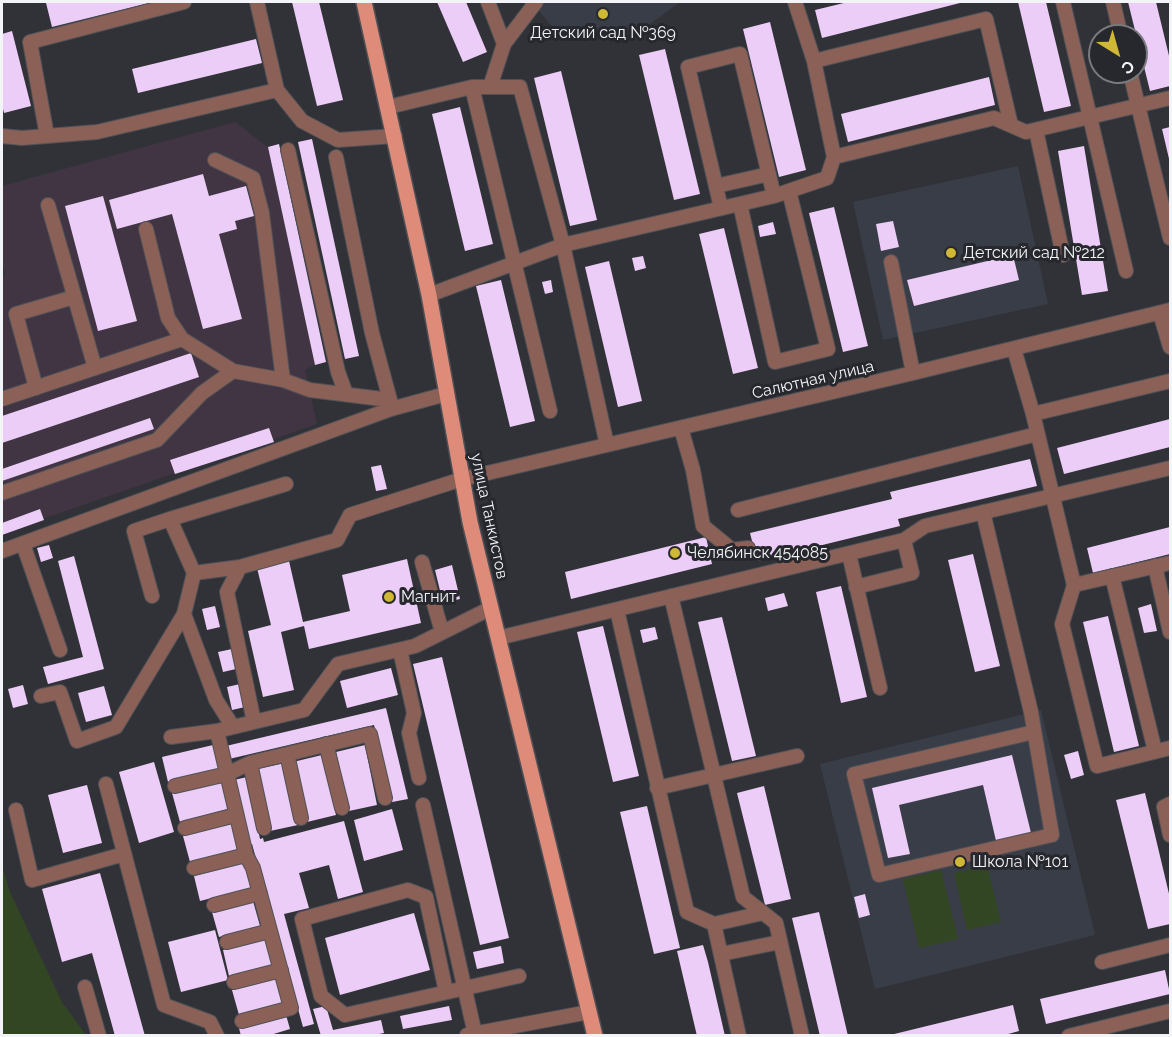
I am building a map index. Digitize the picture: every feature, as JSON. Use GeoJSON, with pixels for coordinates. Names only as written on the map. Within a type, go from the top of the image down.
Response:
{"type":"FeatureCollection","features":[{"type":"Feature","properties":{"kind":"main road","name":"улица Танкистов"},"geometry":{"type":"LineString","coordinates":[[364,2],[429,295],[462,479],[498,639],[595,1035]]}},
{"type":"Feature","properties":{"kind":"street"},"geometry":{"type":"LineString","coordinates":[[47,136],[30,42],[184,2]]}},
{"type":"Feature","properties":{"kind":"street"},"geometry":{"type":"LineString","coordinates":[[257,2],[277,90],[302,121],[338,140],[395,136]]}},
{"type":"Feature","properties":{"kind":"street"},"geometry":{"type":"LineString","coordinates":[[488,2],[504,44]]}},
{"type":"Feature","properties":{"kind":"street"},"geometry":{"type":"LineString","coordinates":[[490,87],[504,44],[536,2]]}},
{"type":"Feature","properties":{"kind":"street"},"geometry":{"type":"LineString","coordinates":[[429,295],[562,245],[774,196],[827,178],[834,157],[814,61],[795,2]]}},
{"type":"Feature","properties":{"kind":"street"},"geometry":{"type":"LineString","coordinates":[[1063,2],[1126,271]]}},
{"type":"Feature","properties":{"kind":"street"},"geometry":{"type":"LineString","coordinates":[[1113,2],[1118,24]]}},
{"type":"Feature","properties":{"kind":"street"},"geometry":{"type":"LineString","coordinates":[[814,61],[986,19],[1011,125]]}},
{"type":"Feature","properties":{"kind":"street"},"geometry":{"type":"LineString","coordinates":[[721,208],[688,67],[741,54],[774,196]]}},
{"type":"Feature","properties":{"kind":"street"},"geometry":{"type":"LineString","coordinates":[[1133,84],[1170,238]]}},
{"type":"Feature","properties":{"kind":"street"},"geometry":{"type":"LineString","coordinates":[[388,107],[472,87],[520,87],[562,245],[607,445]]}},
{"type":"Feature","properties":{"kind":"street"},"geometry":{"type":"LineString","coordinates":[[472,87],[550,411]]}},
{"type":"Feature","properties":{"kind":"street"},"geometry":{"type":"LineString","coordinates":[[2,136],[22,138],[97,132],[277,90]]}},
{"type":"Feature","properties":{"kind":"street"},"geometry":{"type":"LineString","coordinates":[[834,157],[994,118],[1026,132],[1170,98]]}},
{"type":"Feature","properties":{"kind":"street"},"geometry":{"type":"LineString","coordinates":[[1036,129],[1063,255]]}},
{"type":"Feature","properties":{"kind":"street"},"geometry":{"type":"LineString","coordinates":[[288,150],[338,372],[346,394]]}},
{"type":"Feature","properties":{"kind":"street"},"geometry":{"type":"LineString","coordinates":[[336,157],[372,333],[390,404]]}},
{"type":"Feature","properties":{"kind":"street"},"geometry":{"type":"LineString","coordinates":[[215,160],[253,178],[262,213],[283,380]]}},
{"type":"Feature","properties":{"kind":"street"},"geometry":{"type":"LineString","coordinates":[[716,186],[769,174]]}},
{"type":"Feature","properties":{"kind":"street"},"geometry":{"type":"LineString","coordinates":[[740,204],[775,362],[828,350],[789,191]]}},
{"type":"Feature","properties":{"kind":"street"},"geometry":{"type":"LineString","coordinates":[[48,205],[95,368]]}},
{"type":"Feature","properties":{"kind":"street"},"geometry":{"type":"LineString","coordinates":[[146,229],[168,318],[182,339],[233,371],[283,380],[310,390],[346,394],[390,404]]}},
{"type":"Feature","properties":{"kind":"street"},"geometry":{"type":"LineString","coordinates":[[891,262],[913,373]]}},
{"type":"Feature","properties":{"kind":"street"},"geometry":{"type":"LineString","coordinates":[[36,388],[16,314],[75,297]]}},
{"type":"Feature","properties":{"kind":"street"},"geometry":{"type":"LineString","coordinates":[[1165,312],[1170,347]]}},
{"type":"Feature","properties":{"kind":"street","name":"Салютная улица"},"geometry":{"type":"LineString","coordinates":[[194,573],[240,567],[337,540],[350,515],[462,479],[1165,312]]}},
{"type":"Feature","properties":{"kind":"street"},"geometry":{"type":"LineString","coordinates":[[2,399],[182,339]]}},
{"type":"Feature","properties":{"kind":"street"},"geometry":{"type":"LineString","coordinates":[[1014,349],[1053,495],[1074,585],[1062,624],[1097,766],[1170,748]]}},
{"type":"Feature","properties":{"kind":"street"},"geometry":{"type":"LineString","coordinates":[[2,493],[157,440],[202,393],[233,371]]}},
{"type":"Feature","properties":{"kind":"street"},"geometry":{"type":"LineString","coordinates":[[1032,414],[1170,381]]}},
{"type":"Feature","properties":{"kind":"street"},"geometry":{"type":"LineString","coordinates":[[2,551],[390,404],[446,394]]}},
{"type":"Feature","properties":{"kind":"street"},"geometry":{"type":"LineString","coordinates":[[681,428],[693,470],[704,526],[732,550],[748,548]]}},
{"type":"Feature","properties":{"kind":"street"},"geometry":{"type":"LineString","coordinates":[[738,510],[1037,434]]}},
{"type":"Feature","properties":{"kind":"street"},"geometry":{"type":"LineString","coordinates":[[498,639],[904,540],[925,526],[1170,468]]}},
{"type":"Feature","properties":{"kind":"street"},"geometry":{"type":"LineString","coordinates":[[152,596],[134,531],[286,484]]}},
{"type":"Feature","properties":{"kind":"street"},"geometry":{"type":"LineString","coordinates":[[983,512],[1034,732],[1052,835],[879,875],[854,774],[1034,732]]}},
{"type":"Feature","properties":{"kind":"street"},"geometry":{"type":"LineString","coordinates":[[41,696],[60,692],[77,741],[116,727],[184,614],[194,573],[170,519]]}},
{"type":"Feature","properties":{"kind":"street"},"geometry":{"type":"LineString","coordinates":[[856,587],[912,573],[904,540]]}},
{"type":"Feature","properties":{"kind":"street"},"geometry":{"type":"LineString","coordinates":[[23,544],[60,650]]}},
{"type":"Feature","properties":{"kind":"street"},"geometry":{"type":"LineString","coordinates":[[849,554],[880,688]]}},
{"type":"Feature","properties":{"kind":"street"},"geometry":{"type":"LineString","coordinates":[[422,562],[442,632]]}},
{"type":"Feature","properties":{"kind":"street"},"geometry":{"type":"LineString","coordinates":[[1074,585],[1170,563]]}},
{"type":"Feature","properties":{"kind":"street"},"geometry":{"type":"LineString","coordinates":[[1155,566],[1170,632]]}},
{"type":"Feature","properties":{"kind":"street"},"geometry":{"type":"LineString","coordinates":[[240,567],[226,592],[254,722]]}},
{"type":"Feature","properties":{"kind":"street"},"geometry":{"type":"LineString","coordinates":[[1112,576],[1155,751]]}},
{"type":"Feature","properties":{"kind":"street"},"geometry":{"type":"LineString","coordinates":[[671,596],[743,897],[776,923],[802,1035]]}},
{"type":"Feature","properties":{"kind":"street"},"geometry":{"type":"LineString","coordinates":[[171,737],[217,731],[304,710],[338,664],[415,646],[491,608]]}},
{"type":"Feature","properties":{"kind":"street"},"geometry":{"type":"LineString","coordinates":[[617,610],[687,912],[714,924],[763,913]]}},
{"type":"Feature","properties":{"kind":"street"},"geometry":{"type":"LineString","coordinates":[[184,614],[216,700],[233,727]]}},
{"type":"Feature","properties":{"kind":"street"},"geometry":{"type":"LineString","coordinates":[[400,650],[414,713],[409,733],[419,778]]}},
{"type":"Feature","properties":{"kind":"street"},"geometry":{"type":"LineString","coordinates":[[217,731],[246,855],[253,868],[291,1008],[242,1021]]}},
{"type":"Feature","properties":{"kind":"street"},"geometry":{"type":"LineString","coordinates":[[175,786],[227,774],[250,763],[370,734],[385,798]]}},
{"type":"Feature","properties":{"kind":"street"},"geometry":{"type":"LineString","coordinates":[[326,744],[342,808]]}},
{"type":"Feature","properties":{"kind":"street"},"geometry":{"type":"LineString","coordinates":[[287,754],[301,818]]}},
{"type":"Feature","properties":{"kind":"street"},"geometry":{"type":"LineString","coordinates":[[657,788],[797,756]]}},
{"type":"Feature","properties":{"kind":"street"},"geometry":{"type":"LineString","coordinates":[[250,763],[264,828]]}},
{"type":"Feature","properties":{"kind":"street"},"geometry":{"type":"LineString","coordinates":[[106,784],[164,1005],[210,1022],[217,1035]]}},
{"type":"Feature","properties":{"kind":"street"},"geometry":{"type":"LineString","coordinates":[[1170,804],[1164,807],[1170,835]]}},
{"type":"Feature","properties":{"kind":"street"},"geometry":{"type":"LineString","coordinates":[[423,805],[465,987],[471,1035],[589,1012]]}},
{"type":"Feature","properties":{"kind":"street"},"geometry":{"type":"LineString","coordinates":[[16,810],[32,880],[124,854]]}},
{"type":"Feature","properties":{"kind":"street"},"geometry":{"type":"LineString","coordinates":[[185,828],[236,815]]}},
{"type":"Feature","properties":{"kind":"street"},"geometry":{"type":"LineString","coordinates":[[194,868],[246,855]]}},
{"type":"Feature","properties":{"kind":"street"},"geometry":{"type":"LineString","coordinates":[[446,992],[426,897],[408,890],[302,919],[321,996],[345,1015],[519,976]]}},
{"type":"Feature","properties":{"kind":"street"},"geometry":{"type":"LineString","coordinates":[[214,905],[260,893]]}},
{"type":"Feature","properties":{"kind":"street"},"geometry":{"type":"LineString","coordinates":[[714,924],[739,1035]]}},
{"type":"Feature","properties":{"kind":"street"},"geometry":{"type":"LineString","coordinates":[[227,942],[270,931]]}},
{"type":"Feature","properties":{"kind":"street"},"geometry":{"type":"LineString","coordinates":[[721,954],[780,942]]}},
{"type":"Feature","properties":{"kind":"street"},"geometry":{"type":"LineString","coordinates":[[1102,962],[1170,945]]}},
{"type":"Feature","properties":{"kind":"street"},"geometry":{"type":"LineString","coordinates":[[234,982],[281,970]]}},
{"type":"Feature","properties":{"kind":"street"},"geometry":{"type":"LineString","coordinates":[[85,987],[99,1035]]}},
{"type":"Feature","properties":{"kind":"street"},"geometry":{"type":"LineString","coordinates":[[1069,1035],[1170,1011]]}},
{"type":"Feature","properties":{"kind":"shaded area","name":"Детский сад №369"},"geometry":{"type":"Polygon","coordinates":[[[532,2],[680,2],[646,27],[562,39],[532,2]]]}},
{"type":"Feature","properties":{"kind":"shaded area"},"geometry":{"type":"Polygon","coordinates":[[[235,122],[268,147],[315,365],[305,370],[317,424],[2,533],[2,276],[5,275],[2,263],[2,186],[235,122]]]}},
{"type":"Feature","properties":{"kind":"shaded area","name":"Детский сад №212"},"geometry":{"type":"Polygon","coordinates":[[[1018,166],[1048,304],[883,340],[853,202],[1018,166]]]}},
{"type":"Feature","properties":{"kind":"shaded area","name":"Школа №101"},"geometry":{"type":"Polygon","coordinates":[[[1041,710],[1095,935],[875,989],[820,764],[1041,710]]]}},
{"type":"Feature","properties":{"kind":"green space"},"geometry":{"type":"Polygon","coordinates":[[[987,865],[1001,922],[967,930],[954,873],[987,865]]]}},
{"type":"Feature","properties":{"kind":"green space"},"geometry":{"type":"Polygon","coordinates":[[[2,866],[10,892],[62,1002],[86,1035],[2,1035],[2,866]]]}},
{"type":"Feature","properties":{"kind":"green space"},"geometry":{"type":"Polygon","coordinates":[[[941,870],[958,939],[919,948],[903,879],[941,870]]]}},
{"type":"Feature","properties":{"kind":"building"},"geometry":{"type":"Polygon","coordinates":[[[153,2],[52,27],[46,3],[153,2]]]}},
{"type":"Feature","properties":{"kind":"building"},"geometry":{"type":"Polygon","coordinates":[[[292,2],[319,2],[343,100],[317,106],[292,2]]]}},
{"type":"Feature","properties":{"kind":"building"},"geometry":{"type":"Polygon","coordinates":[[[437,2],[466,2],[487,52],[463,62],[437,2]]]}},
{"type":"Feature","properties":{"kind":"building"},"geometry":{"type":"Polygon","coordinates":[[[848,2],[964,2],[822,38],[815,10],[848,2]]]}},
{"type":"Feature","properties":{"kind":"building"},"geometry":{"type":"Polygon","coordinates":[[[1018,2],[1046,2],[1071,106],[1044,112],[1018,2]]]}},
{"type":"Feature","properties":{"kind":"building"},"geometry":{"type":"Polygon","coordinates":[[[1128,2],[1156,2],[1170,60],[1170,86],[1150,91],[1148,24],[1133,24],[1128,2]]]}},
{"type":"Feature","properties":{"kind":"building"},"geometry":{"type":"Polygon","coordinates":[[[770,22],[806,170],[779,177],[743,29],[770,22]]]}},
{"type":"Feature","properties":{"kind":"building"},"geometry":{"type":"Polygon","coordinates":[[[12,31],[31,106],[4,113],[2,34],[12,31]]]}},
{"type":"Feature","properties":{"kind":"building"},"geometry":{"type":"Polygon","coordinates":[[[256,39],[262,63],[138,93],[132,69],[256,39]]]}},
{"type":"Feature","properties":{"kind":"building"},"geometry":{"type":"Polygon","coordinates":[[[665,49],[700,194],[674,200],[639,55],[665,49]]]}},
{"type":"Feature","properties":{"kind":"building"},"geometry":{"type":"Polygon","coordinates":[[[561,71],[597,220],[570,226],[534,78],[561,71]]]}},
{"type":"Feature","properties":{"kind":"building"},"geometry":{"type":"Polygon","coordinates":[[[989,77],[995,105],[848,142],[841,114],[989,77]]]}},
{"type":"Feature","properties":{"kind":"building"},"geometry":{"type":"Polygon","coordinates":[[[460,107],[493,244],[465,251],[432,114],[460,107]]]}},
{"type":"Feature","properties":{"kind":"building"},"geometry":{"type":"Polygon","coordinates":[[[1170,127],[1170,163],[1162,129],[1170,127]]]}},
{"type":"Feature","properties":{"kind":"building"},"geometry":{"type":"Polygon","coordinates":[[[312,139],[359,356],[345,359],[298,142],[312,139]]]}},
{"type":"Feature","properties":{"kind":"building"},"geometry":{"type":"Polygon","coordinates":[[[279,144],[326,362],[315,365],[268,147],[279,144]]]}},
{"type":"Feature","properties":{"kind":"building"},"geometry":{"type":"Polygon","coordinates":[[[1084,146],[1108,291],[1082,295],[1058,151],[1084,146]]]}},
{"type":"Feature","properties":{"kind":"building"},"geometry":{"type":"Polygon","coordinates":[[[203,174],[209,196],[246,186],[254,216],[235,221],[237,229],[219,234],[242,319],[203,329],[172,214],[117,229],[109,200],[203,174]]]}},
{"type":"Feature","properties":{"kind":"building"},"geometry":{"type":"Polygon","coordinates":[[[103,196],[137,321],[98,331],[65,206],[103,196]]]}},
{"type":"Feature","properties":{"kind":"building"},"geometry":{"type":"Polygon","coordinates":[[[834,207],[868,346],[843,352],[809,213],[834,207]]]}},
{"type":"Feature","properties":{"kind":"building"},"geometry":{"type":"Polygon","coordinates":[[[893,221],[899,247],[881,251],[876,224],[893,221]]]}},
{"type":"Feature","properties":{"kind":"building"},"geometry":{"type":"Polygon","coordinates":[[[773,222],[776,234],[760,237],[758,226],[773,222]]]}},
{"type":"Feature","properties":{"kind":"building"},"geometry":{"type":"Polygon","coordinates":[[[724,228],[758,368],[733,374],[699,234],[724,228]]]}},
{"type":"Feature","properties":{"kind":"building"},"geometry":{"type":"Polygon","coordinates":[[[1013,255],[1019,280],[914,306],[907,280],[1013,255]]]}},
{"type":"Feature","properties":{"kind":"building"},"geometry":{"type":"Polygon","coordinates":[[[643,256],[646,268],[635,271],[632,258],[643,256]]]}},
{"type":"Feature","properties":{"kind":"building"},"geometry":{"type":"Polygon","coordinates":[[[609,261],[642,401],[618,407],[585,267],[609,261]]]}},
{"type":"Feature","properties":{"kind":"building"},"geometry":{"type":"Polygon","coordinates":[[[501,280],[535,421],[510,427],[476,286],[501,280]]]}},
{"type":"Feature","properties":{"kind":"building"},"geometry":{"type":"Polygon","coordinates":[[[551,280],[553,292],[545,294],[542,282],[551,280]]]}},
{"type":"Feature","properties":{"kind":"building"},"geometry":{"type":"Polygon","coordinates":[[[191,353],[199,377],[2,443],[2,416],[191,353]]]}},
{"type":"Feature","properties":{"kind":"building"},"geometry":{"type":"Polygon","coordinates":[[[150,418],[154,429],[2,481],[2,469],[150,418]]]}},
{"type":"Feature","properties":{"kind":"building"},"geometry":{"type":"Polygon","coordinates":[[[1170,419],[1170,447],[1064,474],[1057,448],[1170,419]]]}},
{"type":"Feature","properties":{"kind":"building"},"geometry":{"type":"Polygon","coordinates":[[[269,428],[274,442],[175,474],[170,460],[269,428]]]}},
{"type":"Feature","properties":{"kind":"building"},"geometry":{"type":"Polygon","coordinates":[[[1030,459],[1037,486],[898,519],[900,526],[757,561],[750,533],[892,499],[890,492],[1030,459]]]}},
{"type":"Feature","properties":{"kind":"building"},"geometry":{"type":"Polygon","coordinates":[[[381,465],[387,489],[376,491],[371,467],[381,465]]]}},
{"type":"Feature","properties":{"kind":"building"},"geometry":{"type":"Polygon","coordinates":[[[40,509],[44,520],[2,535],[2,523],[40,509]]]}},
{"type":"Feature","properties":{"kind":"building"},"geometry":{"type":"Polygon","coordinates":[[[1170,527],[1170,554],[1093,573],[1087,548],[1170,527]]]}},
{"type":"Feature","properties":{"kind":"building"},"geometry":{"type":"Polygon","coordinates":[[[706,537],[712,564],[571,599],[565,572],[706,537]]]}},
{"type":"Feature","properties":{"kind":"building"},"geometry":{"type":"Polygon","coordinates":[[[49,545],[53,558],[41,562],[37,548],[49,545]]]}},
{"type":"Feature","properties":{"kind":"building"},"geometry":{"type":"Polygon","coordinates":[[[973,554],[1000,666],[975,672],[948,560],[973,554]]]}},
{"type":"Feature","properties":{"kind":"building"},"geometry":{"type":"Polygon","coordinates":[[[74,556],[104,669],[48,684],[43,667],[83,657],[58,561],[74,556]]]}},
{"type":"Feature","properties":{"kind":"building"},"geometry":{"type":"Polygon","coordinates":[[[407,559],[421,623],[309,649],[304,626],[281,632],[294,690],[263,697],[248,631],[271,625],[257,568],[289,561],[303,622],[350,611],[342,575],[407,559]]]}},
{"type":"Feature","properties":{"kind":"building"},"geometry":{"type":"Polygon","coordinates":[[[452,565],[460,599],[443,603],[435,570],[452,565]]]}},
{"type":"Feature","properties":{"kind":"building"},"geometry":{"type":"Polygon","coordinates":[[[841,586],[867,697],[841,703],[816,592],[841,586]]]}},
{"type":"Feature","properties":{"kind":"building"},"geometry":{"type":"Polygon","coordinates":[[[784,593],[788,606],[768,611],[765,598],[784,593]]]}},
{"type":"Feature","properties":{"kind":"building"},"geometry":{"type":"Polygon","coordinates":[[[1151,604],[1157,631],[1144,633],[1138,608],[1151,604]]]}},
{"type":"Feature","properties":{"kind":"building"},"geometry":{"type":"Polygon","coordinates":[[[215,606],[220,627],[207,630],[202,609],[215,606]]]}},
{"type":"Feature","properties":{"kind":"building"},"geometry":{"type":"Polygon","coordinates":[[[1108,616],[1139,746],[1114,752],[1083,622],[1108,616]]]}},
{"type":"Feature","properties":{"kind":"building"},"geometry":{"type":"Polygon","coordinates":[[[722,617],[756,756],[732,761],[698,622],[722,617]]]}},
{"type":"Feature","properties":{"kind":"building"},"geometry":{"type":"Polygon","coordinates":[[[603,626],[639,776],[613,782],[577,632],[603,626]]]}},
{"type":"Feature","properties":{"kind":"building"},"geometry":{"type":"Polygon","coordinates":[[[655,627],[658,639],[643,643],[640,630],[655,627]]]}},
{"type":"Feature","properties":{"kind":"building"},"geometry":{"type":"Polygon","coordinates":[[[232,649],[236,669],[223,672],[218,652],[232,649]]]}},
{"type":"Feature","properties":{"kind":"building"},"geometry":{"type":"Polygon","coordinates":[[[442,657],[509,938],[480,945],[413,664],[442,657]]]}},
{"type":"Feature","properties":{"kind":"building"},"geometry":{"type":"Polygon","coordinates":[[[391,668],[398,695],[347,708],[340,681],[391,668]]]}},
{"type":"Feature","properties":{"kind":"building"},"geometry":{"type":"Polygon","coordinates":[[[240,684],[245,707],[232,710],[227,687],[240,684]]]}},
{"type":"Feature","properties":{"kind":"building"},"geometry":{"type":"Polygon","coordinates":[[[23,685],[28,704],[13,708],[8,689],[23,685]]]}},
{"type":"Feature","properties":{"kind":"building"},"geometry":{"type":"Polygon","coordinates":[[[104,686],[112,715],[86,722],[78,693],[104,686]]]}},
{"type":"Feature","properties":{"kind":"building"},"geometry":{"type":"Polygon","coordinates":[[[386,708],[408,799],[392,802],[374,725],[229,759],[226,746],[386,708]]]}},
{"type":"Feature","properties":{"kind":"building"},"geometry":{"type":"Polygon","coordinates":[[[213,745],[219,769],[168,782],[162,757],[213,745]]]}},
{"type":"Feature","properties":{"kind":"building"},"geometry":{"type":"Polygon","coordinates":[[[365,745],[377,805],[349,811],[336,752],[365,745]]]}},
{"type":"Feature","properties":{"kind":"building"},"geometry":{"type":"Polygon","coordinates":[[[1078,751],[1084,775],[1071,779],[1064,755],[1078,751]]]}},
{"type":"Feature","properties":{"kind":"building"},"geometry":{"type":"Polygon","coordinates":[[[322,755],[336,815],[307,822],[293,762],[322,755]]]}},
{"type":"Feature","properties":{"kind":"building"},"geometry":{"type":"Polygon","coordinates":[[[1012,755],[1032,837],[997,845],[983,785],[899,805],[910,854],[888,858],[872,788],[1012,755]]]}},
{"type":"Feature","properties":{"kind":"building"},"geometry":{"type":"Polygon","coordinates":[[[154,762],[174,832],[139,843],[119,772],[154,762]]]}},
{"type":"Feature","properties":{"kind":"building"},"geometry":{"type":"Polygon","coordinates":[[[285,763],[298,825],[270,831],[257,769],[285,763]]]}},
{"type":"Feature","properties":{"kind":"building"},"geometry":{"type":"Polygon","coordinates":[[[247,777],[260,839],[263,838],[264,842],[344,821],[363,892],[338,899],[329,865],[299,873],[309,908],[284,914],[314,1024],[303,1027],[252,844],[248,845],[234,780],[247,777]]]}},
{"type":"Feature","properties":{"kind":"building"},"geometry":{"type":"Polygon","coordinates":[[[221,781],[228,809],[180,822],[172,793],[221,781]]]}},
{"type":"Feature","properties":{"kind":"building"},"geometry":{"type":"Polygon","coordinates":[[[87,785],[102,843],[63,853],[48,795],[87,785]]]}},
{"type":"Feature","properties":{"kind":"building"},"geometry":{"type":"Polygon","coordinates":[[[764,786],[791,899],[765,905],[737,793],[764,786]]]}},
{"type":"Feature","properties":{"kind":"building"},"geometry":{"type":"Polygon","coordinates":[[[1145,793],[1170,898],[1170,924],[1148,929],[1116,800],[1145,793]]]}},
{"type":"Feature","properties":{"kind":"building"},"geometry":{"type":"Polygon","coordinates":[[[647,806],[680,948],[654,954],[620,812],[647,806]]]}},
{"type":"Feature","properties":{"kind":"building"},"geometry":{"type":"Polygon","coordinates":[[[392,809],[403,850],[364,861],[354,820],[392,809]]]}},
{"type":"Feature","properties":{"kind":"building"},"geometry":{"type":"Polygon","coordinates":[[[232,823],[239,849],[190,862],[183,836],[232,823]]]}},
{"type":"Feature","properties":{"kind":"building"},"geometry":{"type":"Polygon","coordinates":[[[244,863],[251,888],[200,901],[194,876],[244,863]]]}},
{"type":"Feature","properties":{"kind":"building"},"geometry":{"type":"Polygon","coordinates":[[[100,873],[145,1036],[115,1036],[92,953],[62,962],[42,889],[100,873]]]}},
{"type":"Feature","properties":{"kind":"building"},"geometry":{"type":"Polygon","coordinates":[[[865,894],[870,915],[859,918],[854,897],[865,894]]]}},
{"type":"Feature","properties":{"kind":"building"},"geometry":{"type":"Polygon","coordinates":[[[253,901],[260,926],[219,937],[212,912],[253,901]]]}},
{"type":"Feature","properties":{"kind":"building"},"geometry":{"type":"Polygon","coordinates":[[[819,912],[848,1036],[820,1036],[792,918],[819,912]]]}},
{"type":"Feature","properties":{"kind":"building"},"geometry":{"type":"Polygon","coordinates":[[[414,913],[430,970],[340,995],[325,938],[414,913]]]}},
{"type":"Feature","properties":{"kind":"building"},"geometry":{"type":"Polygon","coordinates":[[[215,930],[228,980],[181,992],[168,942],[215,930]]]}},
{"type":"Feature","properties":{"kind":"building"},"geometry":{"type":"Polygon","coordinates":[[[265,938],[272,965],[229,976],[223,950],[265,938]]]}},
{"type":"Feature","properties":{"kind":"building"},"geometry":{"type":"Polygon","coordinates":[[[703,945],[725,1036],[697,1036],[677,951],[703,945]]]}},
{"type":"Feature","properties":{"kind":"building"},"geometry":{"type":"Polygon","coordinates":[[[501,946],[504,963],[477,969],[473,952],[501,946]]]}},
{"type":"Feature","properties":{"kind":"building"},"geometry":{"type":"Polygon","coordinates":[[[1165,970],[1170,994],[1046,1024],[1040,999],[1165,970]]]}},
{"type":"Feature","properties":{"kind":"building"},"geometry":{"type":"Polygon","coordinates":[[[277,978],[284,1003],[239,1015],[232,990],[277,978]]]}},
{"type":"Feature","properties":{"kind":"building"},"geometry":{"type":"Polygon","coordinates":[[[1013,1005],[1019,1031],[1001,1036],[886,1036],[1013,1005]]]}},
{"type":"Feature","properties":{"kind":"building"},"geometry":{"type":"Polygon","coordinates":[[[326,1006],[333,1030],[381,1020],[384,1033],[369,1036],[321,1036],[313,1009],[326,1006]]]}},
{"type":"Feature","properties":{"kind":"building"},"geometry":{"type":"Polygon","coordinates":[[[449,1006],[452,1020],[403,1029],[400,1016],[449,1006]]]}},
{"type":"Feature","properties":{"kind":"building"},"geometry":{"type":"Polygon","coordinates":[[[286,1015],[290,1029],[267,1036],[241,1036],[239,1028],[286,1015]]]}},
{"type":"Feature","properties":{"kind":"place","name":"Детский сад №369"},"geometry":{"type":"Point","coordinates":[603,14]}},
{"type":"Feature","properties":{"kind":"place","name":"Детский сад №212"},"geometry":{"type":"Point","coordinates":[951,253]}},
{"type":"Feature","properties":{"kind":"place","name":"Челябинск 454085"},"geometry":{"type":"Point","coordinates":[675,553]}},
{"type":"Feature","properties":{"kind":"place","name":"Магнит"},"geometry":{"type":"Point","coordinates":[389,597]}},
{"type":"Feature","properties":{"kind":"place","name":"Школа №101"},"geometry":{"type":"Point","coordinates":[960,862]}}]}
